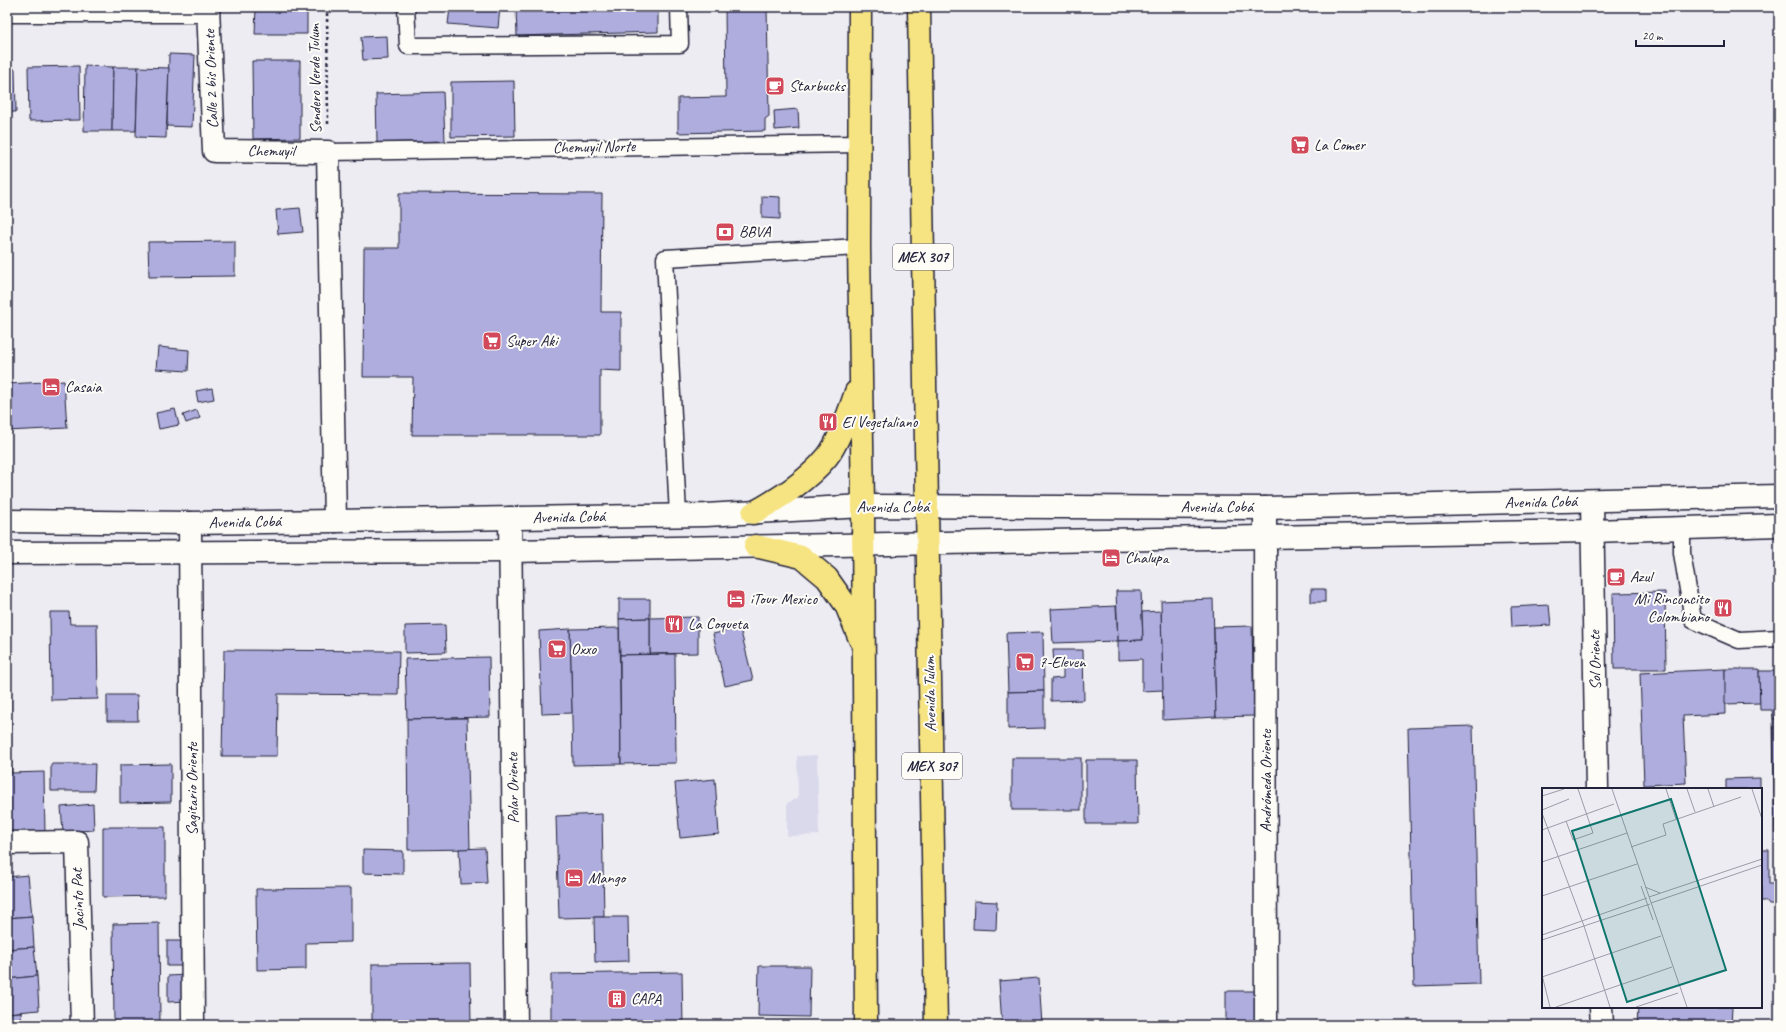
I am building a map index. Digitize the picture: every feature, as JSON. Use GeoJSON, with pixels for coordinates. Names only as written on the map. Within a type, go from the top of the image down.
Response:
{"type":"FeatureCollection","features":[{"type":"Feature","properties":{"kind":"main road"},"geometry":{"type":"LineString","coordinates":[[860,7],[859,247],[863,506],[866,1025]]}},
{"type":"Feature","properties":{"kind":"main road","name":"MEX 307"},"geometry":{"type":"LineString","coordinates":[[919,7],[926,506]]}},
{"type":"Feature","properties":{"kind":"main road"},"geometry":{"type":"LineString","coordinates":[[7,10],[208,9]]}},
{"type":"Feature","properties":{"kind":"main road","name":"Calle 2 bis Oriente"},"geometry":{"type":"LineString","coordinates":[[208,9],[214,151]]}},
{"type":"Feature","properties":{"kind":"main road","name":"Chemuyil"},"geometry":{"type":"LineString","coordinates":[[214,151],[328,152]]}},
{"type":"Feature","properties":{"kind":"main road"},"geometry":{"type":"LineString","coordinates":[[328,152],[335,521]]}},
{"type":"Feature","properties":{"kind":"main road"},"geometry":{"type":"LineString","coordinates":[[753,513],[774,501],[801,482],[828,456],[846,420],[861,377]]}},
{"type":"Feature","properties":{"kind":"main road","name":"Avenida Cobá"},"geometry":{"type":"LineString","coordinates":[[7,521],[190,523],[510,518],[753,513],[863,506],[1265,508],[1779,496]]}},
{"type":"Feature","properties":{"kind":"main road","name":"Sol Oriente"},"geometry":{"type":"LineString","coordinates":[[1592,501],[1597,788]]}},
{"type":"Feature","properties":{"kind":"main road","name":"Avenida Tulum"},"geometry":{"type":"LineString","coordinates":[[926,506],[928,544],[936,1025]]}},
{"type":"Feature","properties":{"kind":"main road","name":"Andrómeda Oriente"},"geometry":{"type":"LineString","coordinates":[[1265,508],[1266,1025]]}},
{"type":"Feature","properties":{"kind":"main road","name":"Polar Oriente"},"geometry":{"type":"LineString","coordinates":[[510,518],[516,1025]]}},
{"type":"Feature","properties":{"kind":"main road","name":"Sagitario Oriente"},"geometry":{"type":"LineString","coordinates":[[190,523],[193,1025]]}},
{"type":"Feature","properties":{"kind":"main road","name":"Avenida Cobá"},"geometry":{"type":"LineString","coordinates":[[7,553],[510,551],[1593,531],[1779,525]]}},
{"type":"Feature","properties":{"kind":"main road"},"geometry":{"type":"LineString","coordinates":[[755,546],[802,557],[827,578],[846,605],[864,650]]}},
{"type":"Feature","properties":{"kind":"main road","name":"Jacinto Pat"},"geometry":{"type":"LineString","coordinates":[[7,843],[77,842],[82,1025]]}},
{"type":"Feature","properties":{"kind":"main road"},"geometry":{"type":"LineString","coordinates":[[1601,1008],[1602,1025]]}},
{"type":"Feature","properties":{"kind":"lane"},"geometry":{"type":"LineString","coordinates":[[406,7],[408,46],[680,44],[679,7]]}},
{"type":"Feature","properties":{"kind":"lane","name":"Chemuyil Norte"},"geometry":{"type":"LineString","coordinates":[[328,152],[860,144]]}},
{"type":"Feature","properties":{"kind":"lane"},"geometry":{"type":"LineString","coordinates":[[678,515],[665,258],[859,247]]}},
{"type":"Feature","properties":{"kind":"lane"},"geometry":{"type":"LineString","coordinates":[[1682,528],[1682,552],[1694,620],[1739,640],[1779,638]]}},
{"type":"Feature","properties":{"kind":"path","name":"Sendero Verde Tulum"},"geometry":{"type":"LineString","coordinates":[[327,7],[328,152]]}},
{"type":"Feature","properties":{"kind":"shaded area"},"geometry":{"type":"Polygon","coordinates":[[[817,755],[819,835],[787,836],[787,803],[798,798],[797,756],[817,755]]]}},
{"type":"Feature","properties":{"kind":"building"},"geometry":{"type":"Polygon","coordinates":[[[256,7],[307,7],[307,34],[255,34],[256,7]]]}},
{"type":"Feature","properties":{"kind":"building"},"geometry":{"type":"Polygon","coordinates":[[[433,7],[433,8],[418,8],[433,7]]]}},
{"type":"Feature","properties":{"kind":"building"},"geometry":{"type":"Polygon","coordinates":[[[478,7],[500,7],[498,28],[448,24],[450,8],[477,10],[478,7]]]}},
{"type":"Feature","properties":{"kind":"building"},"geometry":{"type":"Polygon","coordinates":[[[516,7],[658,7],[658,32],[517,36],[516,7]]]}},
{"type":"Feature","properties":{"kind":"building"},"geometry":{"type":"Polygon","coordinates":[[[725,7],[767,7],[769,116],[765,119],[765,131],[678,133],[678,98],[726,97],[725,7]]]}},
{"type":"Feature","properties":{"kind":"building"},"geometry":{"type":"Polygon","coordinates":[[[387,36],[388,59],[363,60],[361,37],[387,36]]]}},
{"type":"Feature","properties":{"kind":"building"},"geometry":{"type":"Polygon","coordinates":[[[169,54],[195,55],[192,127],[167,126],[169,54]]]}},
{"type":"Feature","properties":{"kind":"building"},"geometry":{"type":"Polygon","coordinates":[[[252,61],[300,61],[300,138],[253,139],[252,61]]]}},
{"type":"Feature","properties":{"kind":"building"},"geometry":{"type":"Polygon","coordinates":[[[79,66],[80,120],[29,121],[28,67],[79,66]]]}},
{"type":"Feature","properties":{"kind":"building"},"geometry":{"type":"Polygon","coordinates":[[[85,66],[113,67],[112,131],[84,131],[85,66]]]}},
{"type":"Feature","properties":{"kind":"building"},"geometry":{"type":"Polygon","coordinates":[[[113,67],[138,67],[136,131],[112,131],[113,67]]]}},
{"type":"Feature","properties":{"kind":"building"},"geometry":{"type":"Polygon","coordinates":[[[138,67],[169,68],[166,138],[136,137],[138,67]]]}},
{"type":"Feature","properties":{"kind":"building"},"geometry":{"type":"Polygon","coordinates":[[[15,69],[16,112],[7,112],[7,70],[15,69]]]}},
{"type":"Feature","properties":{"kind":"building"},"geometry":{"type":"Polygon","coordinates":[[[514,81],[515,136],[451,137],[451,82],[514,81]]]}},
{"type":"Feature","properties":{"kind":"building"},"geometry":{"type":"Polygon","coordinates":[[[443,92],[445,141],[377,143],[376,94],[443,92]]]}},
{"type":"Feature","properties":{"kind":"building"},"geometry":{"type":"Polygon","coordinates":[[[798,109],[799,128],[775,130],[774,111],[798,109]]]}},
{"type":"Feature","properties":{"kind":"building","name":"Super Aki"},"geometry":{"type":"Polygon","coordinates":[[[399,193],[602,194],[601,312],[621,312],[621,371],[600,370],[600,435],[412,435],[413,377],[363,377],[364,248],[399,248],[399,193]]]}},
{"type":"Feature","properties":{"kind":"building"},"geometry":{"type":"Polygon","coordinates":[[[762,196],[780,197],[780,219],[762,218],[762,196]]]}},
{"type":"Feature","properties":{"kind":"building"},"geometry":{"type":"Polygon","coordinates":[[[300,208],[303,232],[278,234],[276,210],[300,208]]]}},
{"type":"Feature","properties":{"kind":"building"},"geometry":{"type":"Polygon","coordinates":[[[235,241],[235,276],[149,277],[148,242],[235,241]]]}},
{"type":"Feature","properties":{"kind":"building"},"geometry":{"type":"Polygon","coordinates":[[[158,347],[189,350],[188,371],[156,369],[158,347]]]}},
{"type":"Feature","properties":{"kind":"building"},"geometry":{"type":"Polygon","coordinates":[[[64,381],[67,428],[7,431],[7,384],[64,381]]]}},
{"type":"Feature","properties":{"kind":"building"},"geometry":{"type":"Polygon","coordinates":[[[212,388],[214,399],[198,402],[196,391],[212,388]]]}},
{"type":"Feature","properties":{"kind":"building"},"geometry":{"type":"Polygon","coordinates":[[[175,409],[179,425],[159,429],[156,413],[175,409]]]}},
{"type":"Feature","properties":{"kind":"building"},"geometry":{"type":"Polygon","coordinates":[[[197,410],[200,418],[186,423],[183,415],[197,410]]]}},
{"type":"Feature","properties":{"kind":"building"},"geometry":{"type":"Polygon","coordinates":[[[1311,589],[1325,589],[1325,602],[1311,602],[1311,589]]]}},
{"type":"Feature","properties":{"kind":"building"},"geometry":{"type":"Polygon","coordinates":[[[1116,591],[1141,591],[1143,640],[1118,641],[1116,591]]]}},
{"type":"Feature","properties":{"kind":"building"},"geometry":{"type":"Polygon","coordinates":[[[1665,592],[1666,669],[1614,669],[1613,593],[1665,592]]]}},
{"type":"Feature","properties":{"kind":"building"},"geometry":{"type":"Polygon","coordinates":[[[619,599],[650,599],[650,618],[619,619],[619,599]]]}},
{"type":"Feature","properties":{"kind":"building"},"geometry":{"type":"Polygon","coordinates":[[[1213,599],[1216,717],[1163,720],[1161,601],[1213,599]]]}},
{"type":"Feature","properties":{"kind":"building"},"geometry":{"type":"Polygon","coordinates":[[[1549,605],[1551,625],[1512,627],[1511,607],[1549,605]]]}},
{"type":"Feature","properties":{"kind":"building"},"geometry":{"type":"Polygon","coordinates":[[[1116,606],[1118,641],[1053,643],[1051,609],[1116,606]]]}},
{"type":"Feature","properties":{"kind":"building"},"geometry":{"type":"Polygon","coordinates":[[[1161,611],[1163,690],[1142,691],[1142,659],[1118,660],[1118,641],[1143,640],[1142,612],[1161,611]]]}},
{"type":"Feature","properties":{"kind":"building"},"geometry":{"type":"Polygon","coordinates":[[[50,612],[69,612],[70,624],[97,624],[98,699],[51,700],[50,612]]]}},
{"type":"Feature","properties":{"kind":"building"},"geometry":{"type":"Polygon","coordinates":[[[698,617],[698,653],[650,654],[650,618],[698,617]]]}},
{"type":"Feature","properties":{"kind":"building"},"geometry":{"type":"Polygon","coordinates":[[[650,618],[650,654],[620,655],[619,619],[650,618]]]}},
{"type":"Feature","properties":{"kind":"building"},"geometry":{"type":"Polygon","coordinates":[[[445,625],[446,652],[405,653],[405,626],[445,625]]]}},
{"type":"Feature","properties":{"kind":"building"},"geometry":{"type":"Polygon","coordinates":[[[1252,626],[1254,716],[1216,717],[1214,627],[1252,626]]]}},
{"type":"Feature","properties":{"kind":"building"},"geometry":{"type":"Polygon","coordinates":[[[619,628],[621,764],[573,765],[570,629],[619,628]]]}},
{"type":"Feature","properties":{"kind":"building"},"geometry":{"type":"Polygon","coordinates":[[[740,628],[753,680],[725,686],[713,634],[740,628]]]}},
{"type":"Feature","properties":{"kind":"building"},"geometry":{"type":"Polygon","coordinates":[[[570,629],[572,713],[542,714],[539,631],[570,629]]]}},
{"type":"Feature","properties":{"kind":"building","name":"7-Eleven"},"geometry":{"type":"Polygon","coordinates":[[[1043,632],[1044,691],[1008,692],[1006,633],[1043,632]]]}},
{"type":"Feature","properties":{"kind":"building"},"geometry":{"type":"Polygon","coordinates":[[[224,650],[399,651],[398,695],[278,694],[277,756],[222,756],[224,650]]]}},
{"type":"Feature","properties":{"kind":"building"},"geometry":{"type":"Polygon","coordinates":[[[1053,650],[1083,650],[1084,700],[1051,701],[1051,679],[1063,678],[1063,666],[1054,666],[1053,650]]]}},
{"type":"Feature","properties":{"kind":"building"},"geometry":{"type":"Polygon","coordinates":[[[675,654],[676,763],[621,764],[620,655],[675,654]]]}},
{"type":"Feature","properties":{"kind":"building"},"geometry":{"type":"Polygon","coordinates":[[[489,657],[490,717],[407,719],[405,659],[489,657]]]}},
{"type":"Feature","properties":{"kind":"building"},"geometry":{"type":"Polygon","coordinates":[[[1725,669],[1726,714],[1683,716],[1686,783],[1644,785],[1640,673],[1725,669]]]}},
{"type":"Feature","properties":{"kind":"building"},"geometry":{"type":"Polygon","coordinates":[[[1725,669],[1759,669],[1760,703],[1725,704],[1725,669]]]}},
{"type":"Feature","properties":{"kind":"building"},"geometry":{"type":"Polygon","coordinates":[[[1759,671],[1779,671],[1779,718],[1773,719],[1772,710],[1760,710],[1759,671]]]}},
{"type":"Feature","properties":{"kind":"building"},"geometry":{"type":"Polygon","coordinates":[[[7,673],[10,673],[11,752],[7,752],[7,673]]]}},
{"type":"Feature","properties":{"kind":"building"},"geometry":{"type":"Polygon","coordinates":[[[1044,691],[1044,728],[1008,729],[1008,692],[1044,691]]]}},
{"type":"Feature","properties":{"kind":"building"},"geometry":{"type":"Polygon","coordinates":[[[107,695],[137,695],[138,721],[107,721],[107,695]]]}},
{"type":"Feature","properties":{"kind":"building"},"geometry":{"type":"Polygon","coordinates":[[[467,718],[470,849],[408,850],[407,719],[467,718]]]}},
{"type":"Feature","properties":{"kind":"building"},"geometry":{"type":"Polygon","coordinates":[[[1779,718],[1779,841],[1775,841],[1773,719],[1779,718]]]}},
{"type":"Feature","properties":{"kind":"building"},"geometry":{"type":"Polygon","coordinates":[[[1473,726],[1479,984],[1414,986],[1408,728],[1473,726]]]}},
{"type":"Feature","properties":{"kind":"building"},"geometry":{"type":"Polygon","coordinates":[[[7,752],[11,752],[11,773],[44,772],[45,836],[7,837],[7,752]]]}},
{"type":"Feature","properties":{"kind":"building"},"geometry":{"type":"Polygon","coordinates":[[[1012,758],[1081,758],[1081,810],[1012,810],[1012,758]]]}},
{"type":"Feature","properties":{"kind":"building"},"geometry":{"type":"Polygon","coordinates":[[[1086,760],[1137,760],[1138,824],[1086,824],[1086,760]]]}},
{"type":"Feature","properties":{"kind":"building"},"geometry":{"type":"Polygon","coordinates":[[[51,764],[95,764],[94,791],[51,791],[51,764]]]}},
{"type":"Feature","properties":{"kind":"building"},"geometry":{"type":"Polygon","coordinates":[[[171,764],[171,802],[120,803],[120,765],[171,764]]]}},
{"type":"Feature","properties":{"kind":"building"},"geometry":{"type":"Polygon","coordinates":[[[1760,778],[1760,788],[1726,788],[1726,779],[1760,778]]]}},
{"type":"Feature","properties":{"kind":"building"},"geometry":{"type":"Polygon","coordinates":[[[715,779],[719,834],[680,838],[675,783],[715,779]]]}},
{"type":"Feature","properties":{"kind":"building"},"geometry":{"type":"Polygon","coordinates":[[[93,804],[94,830],[63,832],[61,807],[93,804]]]}},
{"type":"Feature","properties":{"kind":"building"},"geometry":{"type":"Polygon","coordinates":[[[602,814],[604,917],[559,918],[556,816],[602,814]]]}},
{"type":"Feature","properties":{"kind":"building"},"geometry":{"type":"Polygon","coordinates":[[[103,827],[165,827],[165,896],[103,897],[103,827]]]}},
{"type":"Feature","properties":{"kind":"building"},"geometry":{"type":"Polygon","coordinates":[[[485,848],[487,883],[461,884],[459,849],[485,848]]]}},
{"type":"Feature","properties":{"kind":"building"},"geometry":{"type":"Polygon","coordinates":[[[363,850],[403,851],[403,874],[363,873],[363,850]]]}},
{"type":"Feature","properties":{"kind":"building"},"geometry":{"type":"Polygon","coordinates":[[[1762,850],[1769,850],[1769,884],[1779,884],[1779,905],[1769,905],[1766,901],[1762,901],[1762,850]]]}},
{"type":"Feature","properties":{"kind":"building"},"geometry":{"type":"Polygon","coordinates":[[[28,875],[32,916],[7,918],[7,877],[28,875]]]}},
{"type":"Feature","properties":{"kind":"building"},"geometry":{"type":"Polygon","coordinates":[[[351,888],[351,942],[306,943],[306,969],[257,970],[256,889],[351,888]]]}},
{"type":"Feature","properties":{"kind":"building"},"geometry":{"type":"Polygon","coordinates":[[[974,901],[997,902],[996,930],[973,929],[974,901]]]}},
{"type":"Feature","properties":{"kind":"building"},"geometry":{"type":"Polygon","coordinates":[[[32,916],[34,947],[7,949],[7,918],[32,916]]]}},
{"type":"Feature","properties":{"kind":"building"},"geometry":{"type":"Polygon","coordinates":[[[594,917],[628,917],[629,961],[595,962],[594,917]]]}},
{"type":"Feature","properties":{"kind":"building"},"geometry":{"type":"Polygon","coordinates":[[[159,923],[160,1025],[114,1025],[113,924],[159,923]]]}},
{"type":"Feature","properties":{"kind":"building"},"geometry":{"type":"Polygon","coordinates":[[[167,941],[183,941],[183,966],[167,966],[167,941]]]}},
{"type":"Feature","properties":{"kind":"building"},"geometry":{"type":"Polygon","coordinates":[[[34,947],[37,976],[7,979],[7,949],[34,947]]]}},
{"type":"Feature","properties":{"kind":"building"},"geometry":{"type":"Polygon","coordinates":[[[470,963],[471,1025],[372,1025],[372,964],[470,963]]]}},
{"type":"Feature","properties":{"kind":"building"},"geometry":{"type":"Polygon","coordinates":[[[759,966],[810,966],[809,1017],[758,1016],[759,966]]]}},
{"type":"Feature","properties":{"kind":"building","name":"CAPA"},"geometry":{"type":"Polygon","coordinates":[[[682,972],[683,1025],[551,1025],[551,974],[682,972]]]}},
{"type":"Feature","properties":{"kind":"building"},"geometry":{"type":"Polygon","coordinates":[[[187,975],[187,1001],[168,1002],[168,976],[187,975]]]}},
{"type":"Feature","properties":{"kind":"building"},"geometry":{"type":"Polygon","coordinates":[[[37,976],[39,1010],[7,1013],[7,979],[37,976]]]}},
{"type":"Feature","properties":{"kind":"building"},"geometry":{"type":"Polygon","coordinates":[[[1039,978],[1042,1025],[1002,1025],[999,981],[1039,978]]]}},
{"type":"Feature","properties":{"kind":"building"},"geometry":{"type":"Polygon","coordinates":[[[1226,991],[1257,991],[1257,1025],[1226,1025],[1226,991]]]}},
{"type":"Feature","properties":{"kind":"building"},"geometry":{"type":"Polygon","coordinates":[[[1638,1008],[1732,1008],[1731,1025],[1637,1025],[1638,1008]]]}},
{"type":"Feature","properties":{"kind":"building"},"geometry":{"type":"Polygon","coordinates":[[[21,1012],[22,1025],[7,1025],[7,1013],[21,1012]]]}},
{"type":"Feature","properties":{"kind":"place","name":"Starbucks"},"geometry":{"type":"Point","coordinates":[775,86]}},
{"type":"Feature","properties":{"kind":"place","name":"La Comer"},"geometry":{"type":"Point","coordinates":[1300,145]}},
{"type":"Feature","properties":{"kind":"place","name":"BBVA"},"geometry":{"type":"Point","coordinates":[725,232]}},
{"type":"Feature","properties":{"kind":"place","name":"Super Aki"},"geometry":{"type":"Point","coordinates":[492,341]}},
{"type":"Feature","properties":{"kind":"place","name":"Casaia"},"geometry":{"type":"Point","coordinates":[51,387]}},
{"type":"Feature","properties":{"kind":"place","name":"El Vegetaliano"},"geometry":{"type":"Point","coordinates":[828,422]}},
{"type":"Feature","properties":{"kind":"place","name":"Chalupa"},"geometry":{"type":"Point","coordinates":[1111,558]}},
{"type":"Feature","properties":{"kind":"place","name":"Azul"},"geometry":{"type":"Point","coordinates":[1616,577]}},
{"type":"Feature","properties":{"kind":"place","name":"iTour Mexico"},"geometry":{"type":"Point","coordinates":[736,599]}},
{"type":"Feature","properties":{"kind":"place","name":"Mi Rinconcito Colombiano"},"geometry":{"type":"Point","coordinates":[1723,608]}},
{"type":"Feature","properties":{"kind":"place","name":"La Coqueta"},"geometry":{"type":"Point","coordinates":[674,624]}},
{"type":"Feature","properties":{"kind":"place","name":"Oxxo"},"geometry":{"type":"Point","coordinates":[557,649]}},
{"type":"Feature","properties":{"kind":"place","name":"7-Eleven"},"geometry":{"type":"Point","coordinates":[1025,662]}},
{"type":"Feature","properties":{"kind":"place","name":"Mango"},"geometry":{"type":"Point","coordinates":[574,878]}},
{"type":"Feature","properties":{"kind":"place","name":"CAPA"},"geometry":{"type":"Point","coordinates":[617,999]}}]}
